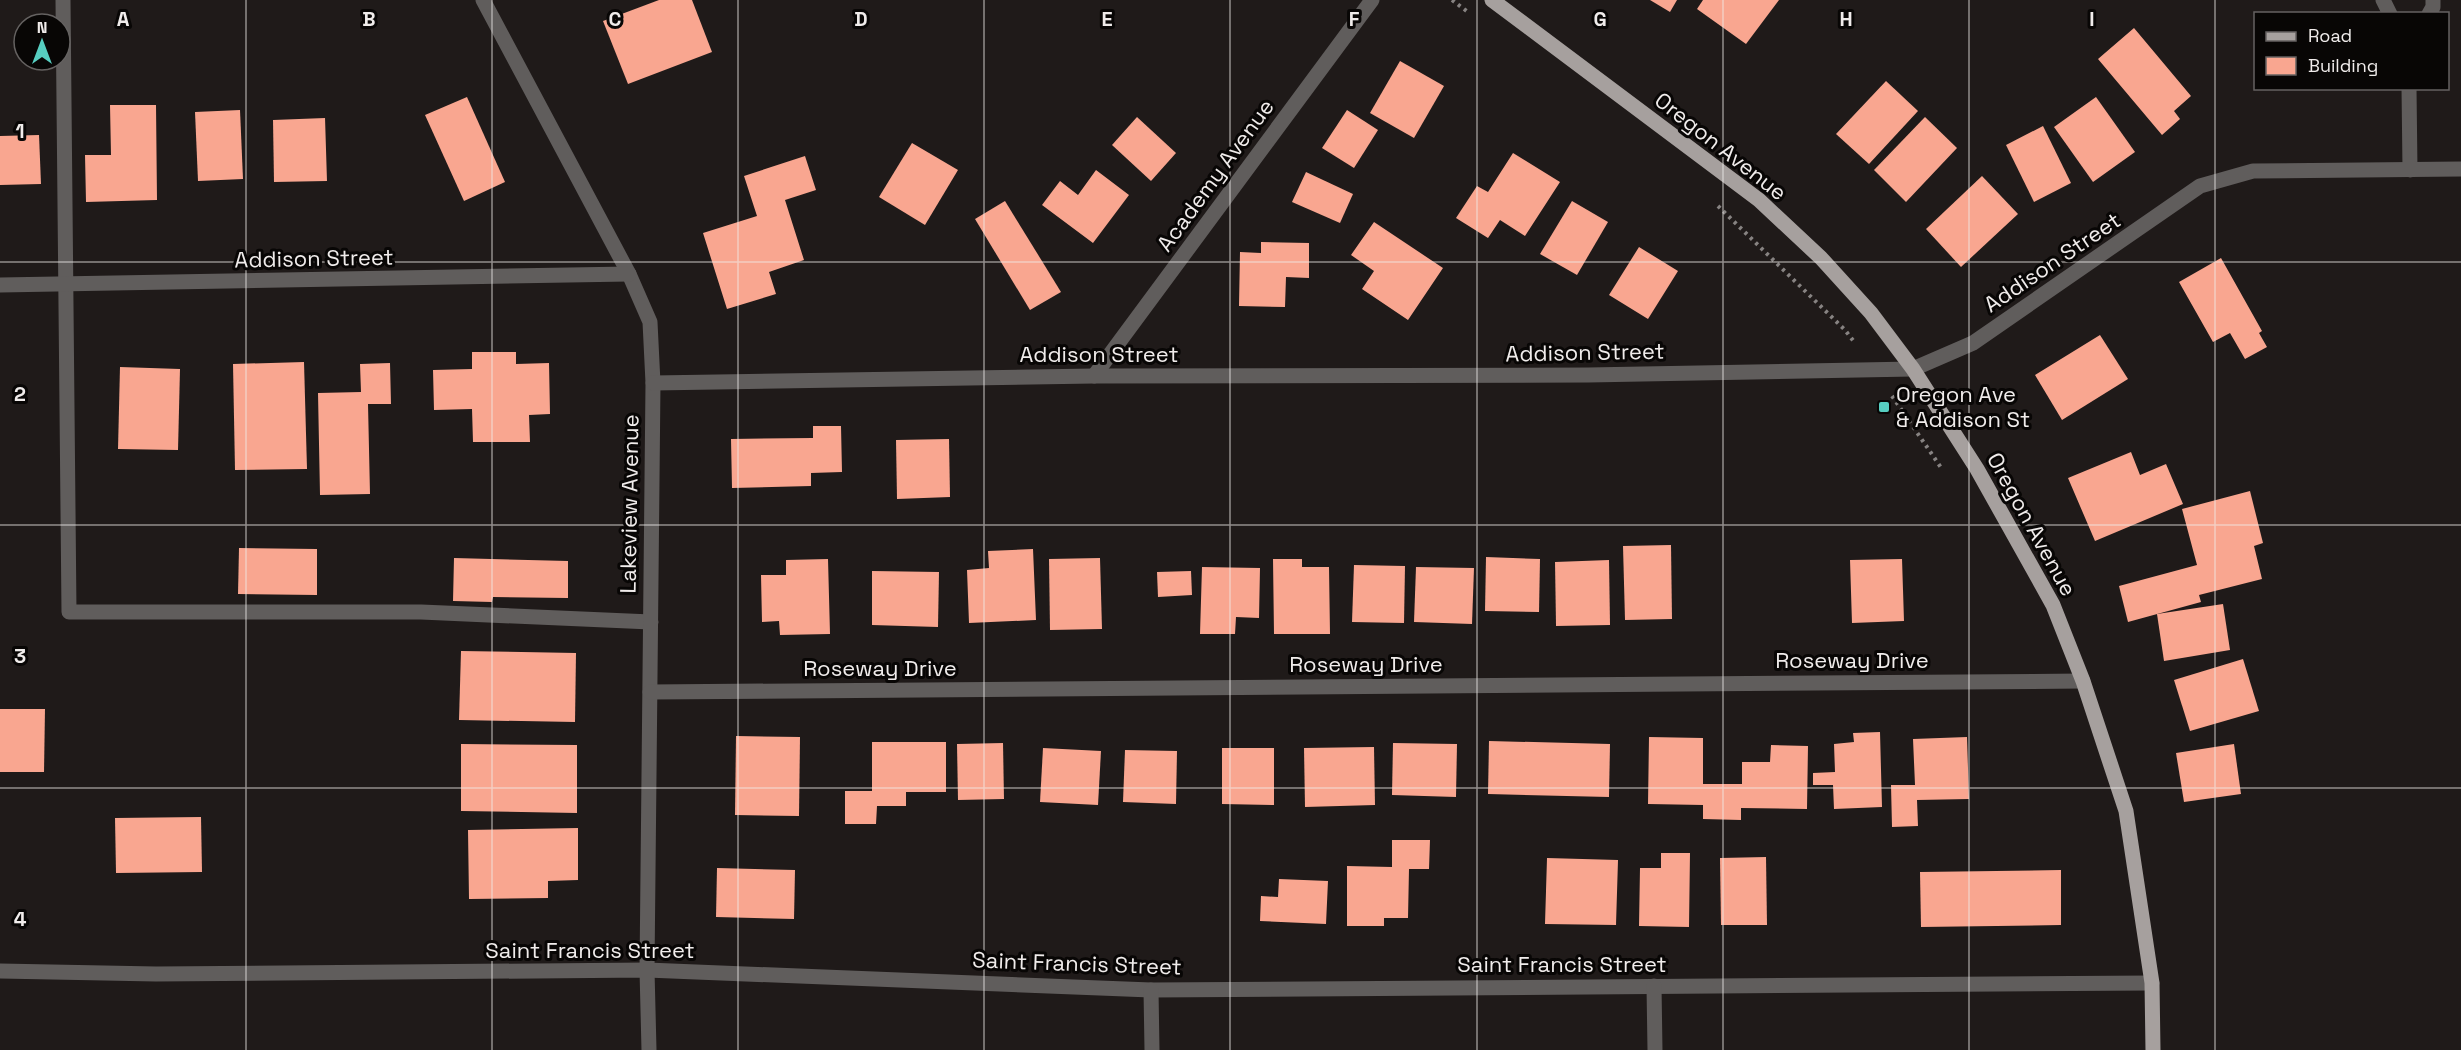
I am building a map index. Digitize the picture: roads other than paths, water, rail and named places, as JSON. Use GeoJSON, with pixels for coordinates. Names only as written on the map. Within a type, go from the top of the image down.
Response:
{"type":"FeatureCollection","features":[{"type":"Feature","properties":{"kind":"main road","name":"Oregon Avenue"},"geometry":{"type":"LineString","coordinates":[[1492,0],[1759,200],[1828,266],[1871,313],[1913,369],[1977,469],[2053,605],[2083,681],[2126,811],[2152,983],[2153,1050]]}},
{"type":"Feature","properties":{"kind":"street"},"geometry":{"type":"LineString","coordinates":[[63,0],[69,612],[421,612],[651,622]]}},
{"type":"Feature","properties":{"kind":"street","name":"Lakeview Avenue"},"geometry":{"type":"LineString","coordinates":[[483,0],[629,274],[650,322],[653,383],[647,970],[649,1050]]}},
{"type":"Feature","properties":{"kind":"street","name":"Academy Avenue"},"geometry":{"type":"LineString","coordinates":[[1094,376],[1372,0]]}},
{"type":"Feature","properties":{"kind":"street"},"geometry":{"type":"LineString","coordinates":[[2409,90],[2410,170]]}},
{"type":"Feature","properties":{"kind":"street","name":"Addison Street"},"geometry":{"type":"LineString","coordinates":[[653,383],[1094,376],[1588,375],[1913,369],[1973,343],[2200,186],[2253,171],[2461,169]]}},
{"type":"Feature","properties":{"kind":"street","name":"Addison Street"},"geometry":{"type":"LineString","coordinates":[[0,285],[629,274]]}},
{"type":"Feature","properties":{"kind":"street","name":"Roseway Drive"},"geometry":{"type":"LineString","coordinates":[[650,692],[2083,681]]}},
{"type":"Feature","properties":{"kind":"street","name":"Saint Francis Street"},"geometry":{"type":"LineString","coordinates":[[0,971],[156,974],[647,970],[1150,990],[2152,983]]}},
{"type":"Feature","properties":{"kind":"street"},"geometry":{"type":"LineString","coordinates":[[1654,986],[1655,1050]]}},
{"type":"Feature","properties":{"kind":"street"},"geometry":{"type":"LineString","coordinates":[[1150,990],[1152,1050]]}},
{"type":"Feature","properties":{"kind":"place","name":"Oregon Ave & Addison St"},"geometry":{"type":"Point","coordinates":[1884,407]}}]}
